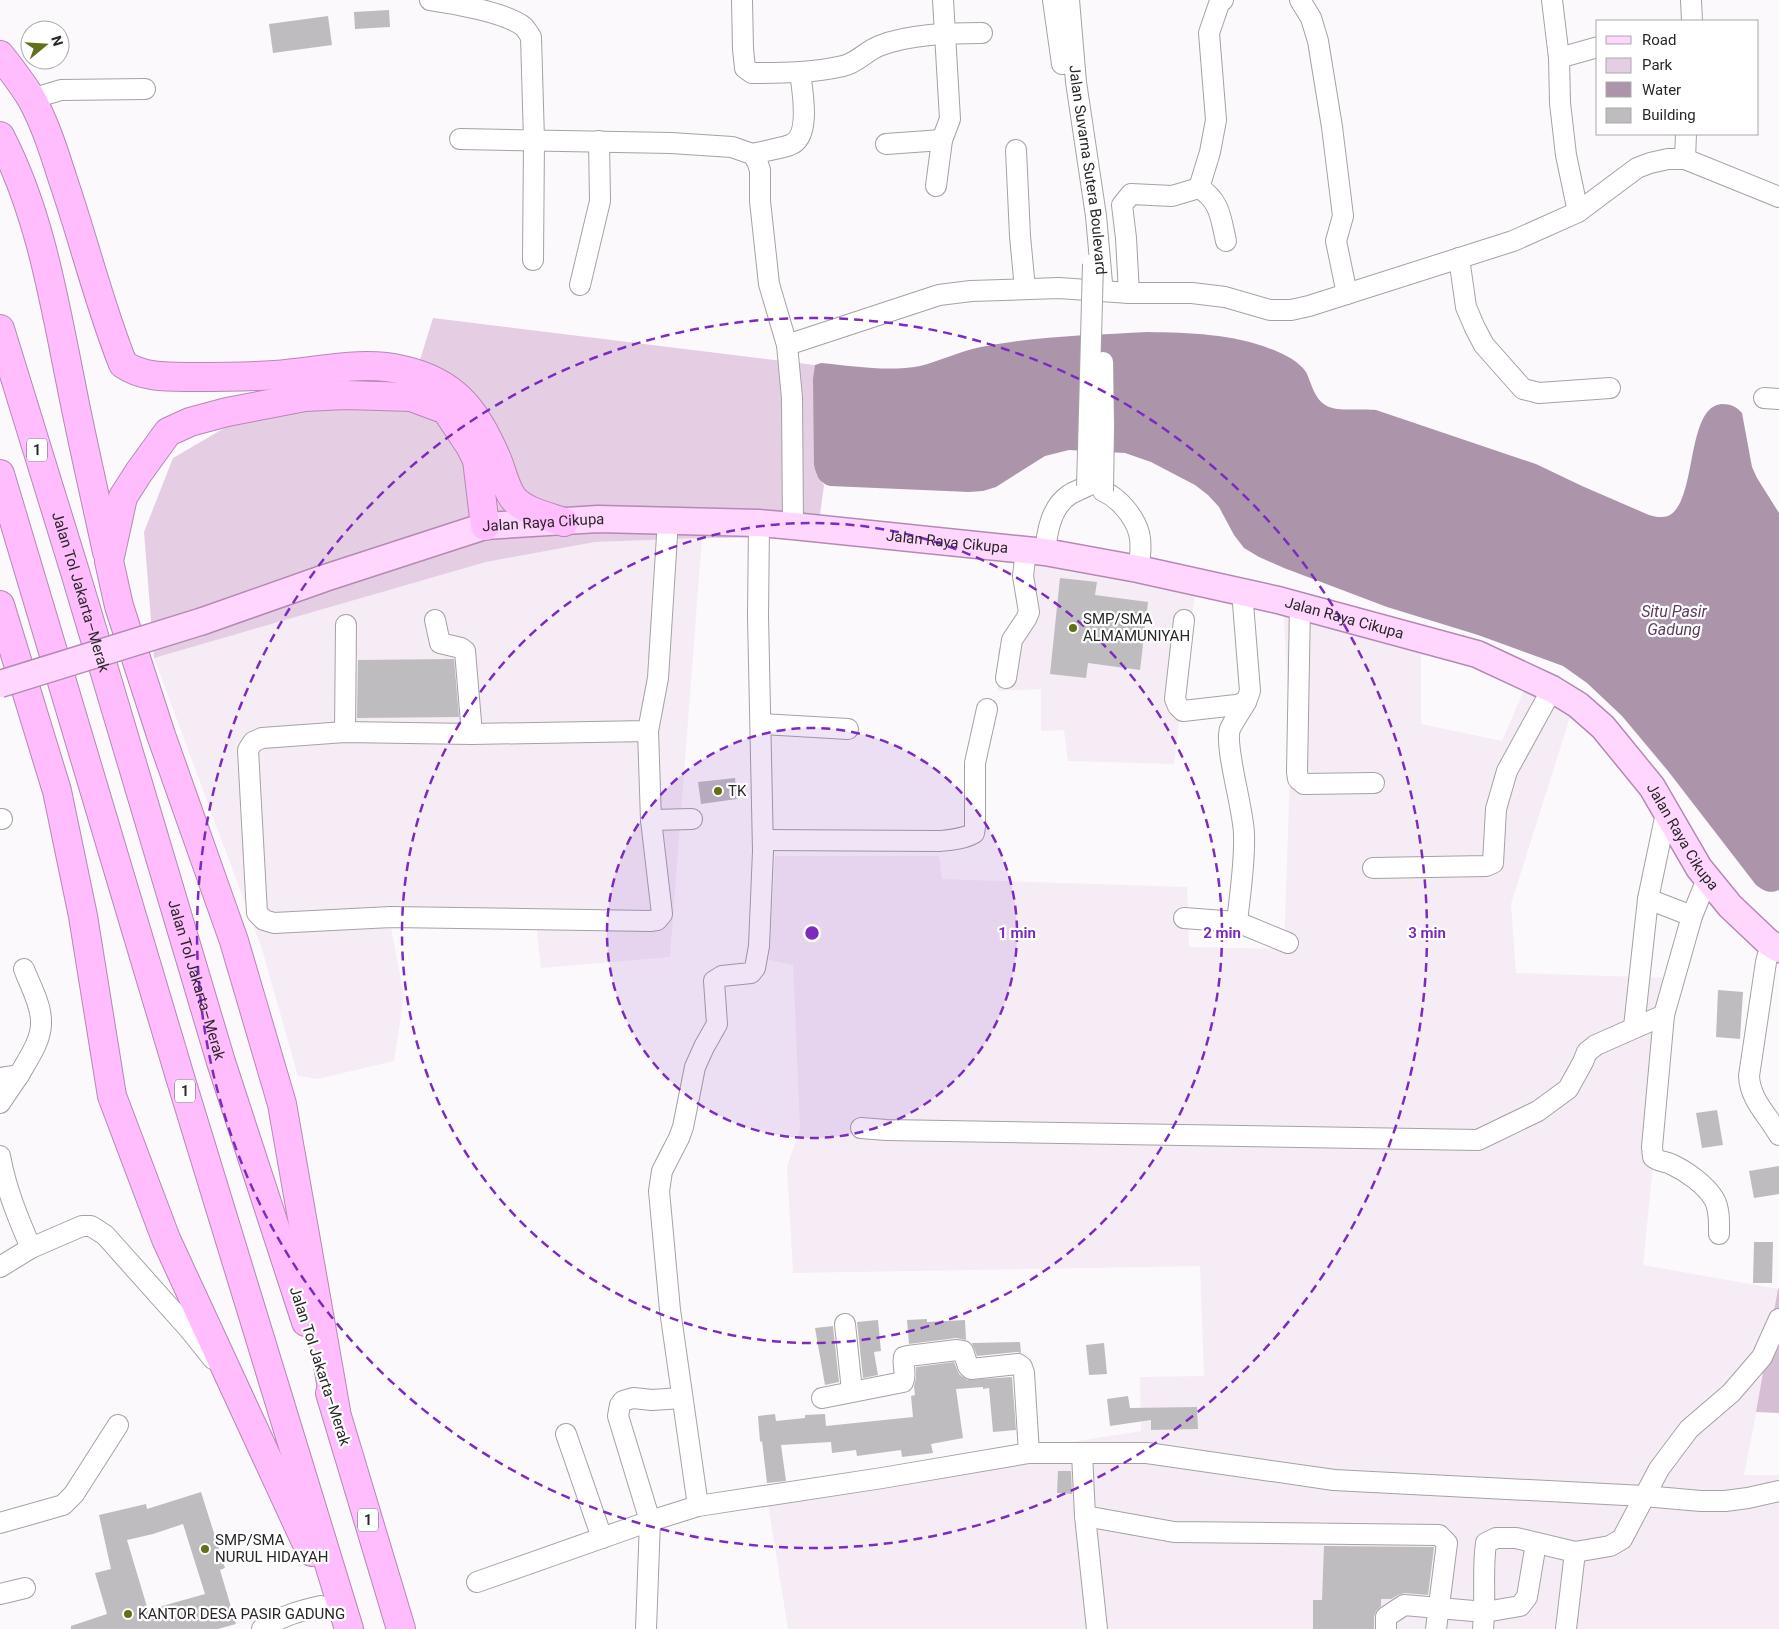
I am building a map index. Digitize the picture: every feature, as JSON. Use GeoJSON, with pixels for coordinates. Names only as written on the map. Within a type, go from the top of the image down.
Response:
{"type":"FeatureCollection","features":[{"type":"Feature","properties":{"kind":"highway"},"geometry":{"type":"LineString","coordinates":[[0,55],[14,72],[31,99],[56,157],[108,326],[123,364],[140,374],[167,377],[276,375],[375,366],[429,377],[451,389],[471,411],[486,435],[513,497],[528,510],[564,522]]}},
{"type":"Feature","properties":{"kind":"highway"},"geometry":{"type":"LineString","coordinates":[[0,136],[14,162],[46,262],[79,427],[118,606],[161,735],[234,940],[282,1104],[336,1411]]}},
{"type":"Feature","properties":{"kind":"highway","name":"Jalan Tol Jakarta–Merak"},"geometry":{"type":"LineString","coordinates":[[0,329],[75,572],[221,1062],[336,1411],[401,1629]]}},
{"type":"Feature","properties":{"kind":"highway"},"geometry":{"type":"LineString","coordinates":[[109,561],[123,497],[168,432],[190,422],[227,412],[305,397],[346,395],[410,397],[446,410],[477,460],[485,526]]}},
{"type":"Feature","properties":{"kind":"highway","name":"1"},"geometry":{"type":"LineString","coordinates":[[0,474],[177,1067],[331,1602],[349,1629]]}},
{"type":"Feature","properties":{"kind":"highway"},"geometry":{"type":"LineString","coordinates":[[0,605],[57,791],[83,916],[112,1096],[166,1239],[305,1540],[331,1602]]}},
{"type":"Feature","properties":{"kind":"main road","name":"Jalan Raya Cikupa"},"geometry":{"type":"LineString","coordinates":[[0,684],[203,621],[325,578],[485,526],[598,519],[759,523],[1035,551],[1138,569],[1242,591],[1300,606],[1477,654],[1552,689],[1578,705],[1608,732],[1652,788],[1699,868],[1730,906],[1775,946]]}},
{"type":"Feature","properties":{"kind":"street"},"geometry":{"type":"LineString","coordinates":[[430,0],[475,8],[512,20],[524,27],[531,37],[534,140],[533,260]]}},
{"type":"Feature","properties":{"kind":"street"},"geometry":{"type":"LineString","coordinates":[[742,0],[745,68],[752,73],[800,72],[845,66],[880,46],[892,42],[944,33],[982,33]]}},
{"type":"Feature","properties":{"kind":"street"},"geometry":{"type":"LineString","coordinates":[[936,186],[942,140],[950,119],[943,0]]}},
{"type":"Feature","properties":{"kind":"street"},"geometry":{"type":"LineString","coordinates":[[1053,0],[1093,264],[1095,489]]}},
{"type":"Feature","properties":{"kind":"street","name":"Jalan Suvarna Sutera Boulevard"},"geometry":{"type":"LineString","coordinates":[[1068,0],[1076,82],[1096,216],[1102,283],[1104,426],[1095,489]]}},
{"type":"Feature","properties":{"kind":"street"},"geometry":{"type":"LineString","coordinates":[[1199,188],[1210,152],[1216,120],[1209,33],[1222,0]]}},
{"type":"Feature","properties":{"kind":"street"},"geometry":{"type":"LineString","coordinates":[[1300,0],[1311,18],[1318,41],[1332,127],[1342,216],[1336,242],[1347,294]]}},
{"type":"Feature","properties":{"kind":"street"},"geometry":{"type":"LineString","coordinates":[[1552,0],[1559,58],[1560,103],[1565,146],[1578,212]]}},
{"type":"Feature","properties":{"kind":"street"},"geometry":{"type":"LineString","coordinates":[[1691,0],[1692,20]]}},
{"type":"Feature","properties":{"kind":"street"},"geometry":{"type":"LineString","coordinates":[[1559,58],[1596,48]]}},
{"type":"Feature","properties":{"kind":"street"},"geometry":{"type":"LineString","coordinates":[[752,154],[792,145],[800,139],[803,130],[804,111],[800,72]]}},
{"type":"Feature","properties":{"kind":"street"},"geometry":{"type":"LineString","coordinates":[[31,99],[53,92],[74,89],[144,89]]}},
{"type":"Feature","properties":{"kind":"street"},"geometry":{"type":"LineString","coordinates":[[1685,159],[1686,135]]}},
{"type":"Feature","properties":{"kind":"street"},"geometry":{"type":"LineString","coordinates":[[460,139],[600,141],[724,147],[744,150],[752,154],[760,170],[760,210],[770,284],[788,345],[792,398],[793,526]]}},
{"type":"Feature","properties":{"kind":"street"},"geometry":{"type":"LineString","coordinates":[[886,144],[942,140]]}},
{"type":"Feature","properties":{"kind":"street"},"geometry":{"type":"LineString","coordinates":[[580,285],[600,201],[600,141]]}},
{"type":"Feature","properties":{"kind":"street"},"geometry":{"type":"LineString","coordinates":[[1016,150],[1020,236],[1025,288]]}},
{"type":"Feature","properties":{"kind":"street"},"geometry":{"type":"LineString","coordinates":[[788,345],[939,295],[971,291],[1059,288],[1130,293],[1200,294],[1225,297],[1270,310],[1291,310],[1513,241],[1578,212],[1637,168],[1650,162],[1668,159],[1685,159],[1779,197]]}},
{"type":"Feature","properties":{"kind":"street"},"geometry":{"type":"LineString","coordinates":[[1199,188],[1212,198],[1218,208],[1226,241]]}},
{"type":"Feature","properties":{"kind":"street"},"geometry":{"type":"LineString","coordinates":[[1130,293],[1122,205],[1126,198],[1131,194],[1172,196],[1199,188]]}},
{"type":"Feature","properties":{"kind":"street"},"geometry":{"type":"LineString","coordinates":[[1459,258],[1466,307],[1474,328],[1484,345],[1523,389],[1539,394],[1610,388]]}},
{"type":"Feature","properties":{"kind":"street"},"geometry":{"type":"LineString","coordinates":[[1006,678],[1012,640],[1029,612],[1023,576],[1035,551],[1046,535],[1059,506],[1068,496],[1095,489],[1113,496],[1129,513],[1139,532],[1140,551],[1138,569]]}},
{"type":"Feature","properties":{"kind":"street"},"geometry":{"type":"LineString","coordinates":[[648,731],[472,734],[345,732],[262,738],[253,742],[248,750],[257,913],[264,920],[274,923],[391,916],[657,920],[662,914],[651,820],[648,731],[658,678],[668,520]]}},
{"type":"Feature","properties":{"kind":"street"},"geometry":{"type":"LineString","coordinates":[[698,1506],[670,1310],[659,1180],[683,1127],[696,1067],[704,1047],[717,1024],[714,981],[722,976],[751,973],[755,968],[759,946],[763,840],[758,616],[759,523]]}},
{"type":"Feature","properties":{"kind":"street"},"geometry":{"type":"LineString","coordinates":[[1237,922],[1244,834],[1229,747],[1229,736],[1230,729],[1250,692],[1242,591]]}},
{"type":"Feature","properties":{"kind":"street"},"geometry":{"type":"LineString","coordinates":[[1300,606],[1298,779],[1304,784],[1374,783]]}},
{"type":"Feature","properties":{"kind":"street"},"geometry":{"type":"LineString","coordinates":[[436,620],[440,643],[461,648],[466,652],[472,734]]}},
{"type":"Feature","properties":{"kind":"street"},"geometry":{"type":"LineString","coordinates":[[1184,620],[1175,699],[1178,706],[1183,711],[1236,705],[1246,702]]}},
{"type":"Feature","properties":{"kind":"street"},"geometry":{"type":"LineString","coordinates":[[345,732],[346,625]]}},
{"type":"Feature","properties":{"kind":"street"},"geometry":{"type":"LineString","coordinates":[[1373,868],[1486,866],[1493,863],[1496,809],[1507,771],[1552,689]]}},
{"type":"Feature","properties":{"kind":"street"},"geometry":{"type":"LineString","coordinates":[[763,840],[940,841],[970,835],[974,832],[975,828],[975,763],[987,709]]}},
{"type":"Feature","properties":{"kind":"street"},"geometry":{"type":"LineString","coordinates":[[761,724],[848,728]]}},
{"type":"Feature","properties":{"kind":"street"},"geometry":{"type":"LineString","coordinates":[[1634,1027],[1648,899],[1666,812]]}},
{"type":"Feature","properties":{"kind":"street"},"geometry":{"type":"LineString","coordinates":[[651,820],[692,819]]}},
{"type":"Feature","properties":{"kind":"street"},"geometry":{"type":"LineString","coordinates":[[1707,878],[1692,916],[1664,1015],[1652,1147],[1653,1157],[1656,1160],[1670,1163],[1688,1174],[1704,1187],[1714,1199],[1719,1216],[1719,1234]]}},
{"type":"Feature","properties":{"kind":"street"},"geometry":{"type":"LineString","coordinates":[[1648,899],[1692,916]]}},
{"type":"Feature","properties":{"kind":"street"},"geometry":{"type":"LineString","coordinates":[[1184,918],[1237,922],[1288,943]]}},
{"type":"Feature","properties":{"kind":"street"},"geometry":{"type":"LineString","coordinates":[[1775,946],[1766,962],[1749,1076],[1754,1098],[1779,1135]]}},
{"type":"Feature","properties":{"kind":"street"},"geometry":{"type":"LineString","coordinates":[[0,1103],[10,1076],[36,1044],[42,1022],[40,1011],[24,969]]}},
{"type":"Feature","properties":{"kind":"street"},"geometry":{"type":"LineString","coordinates":[[861,1128],[1328,1139],[1478,1140],[1538,1111],[1568,1088],[1584,1062],[1587,1052],[1596,1045],[1664,1015]]}},
{"type":"Feature","properties":{"kind":"street"},"geometry":{"type":"LineString","coordinates":[[0,1156],[13,1207],[31,1248]]}},
{"type":"Feature","properties":{"kind":"street"},"geometry":{"type":"LineString","coordinates":[[0,1267],[31,1248],[82,1226],[91,1226],[105,1235],[189,1329],[218,1367],[232,1381]]}},
{"type":"Feature","properties":{"kind":"street"},"geometry":{"type":"LineString","coordinates":[[1484,1620],[1484,1554],[1486,1543],[1496,1538],[1516,1538],[1575,1552],[1610,1546],[1622,1539],[1659,1469],[1689,1429],[1731,1393],[1762,1356],[1779,1319]]}},
{"type":"Feature","properties":{"kind":"street"},"geometry":{"type":"LineString","coordinates":[[845,1324],[852,1391]]}},
{"type":"Feature","properties":{"kind":"street"},"geometry":{"type":"LineString","coordinates":[[822,1398],[904,1382],[903,1360],[904,1357],[908,1356],[957,1350],[963,1351],[968,1366],[971,1369],[1018,1364],[1022,1367],[1024,1373],[1029,1453]]}},
{"type":"Feature","properties":{"kind":"street"},"geometry":{"type":"LineString","coordinates":[[646,1629],[650,1521],[618,1416],[620,1405],[623,1401],[633,1398],[652,1400],[682,1398]]}},
{"type":"Feature","properties":{"kind":"street"},"geometry":{"type":"LineString","coordinates":[[0,1523],[63,1505],[74,1494],[118,1426]]}},
{"type":"Feature","properties":{"kind":"street"},"geometry":{"type":"LineString","coordinates":[[566,1434],[602,1538]]}},
{"type":"Feature","properties":{"kind":"street"},"geometry":{"type":"LineString","coordinates":[[477,1582],[698,1506],[1029,1453],[1147,1453],[1334,1480],[1725,1501],[1779,1491]]}},
{"type":"Feature","properties":{"kind":"street"},"geometry":{"type":"LineString","coordinates":[[1082,1453],[1085,1516],[1097,1629]]}},
{"type":"Feature","properties":{"kind":"street"},"geometry":{"type":"LineString","coordinates":[[1085,1516],[1174,1532],[1439,1535],[1447,1543],[1436,1629]]}},
{"type":"Feature","properties":{"kind":"street"},"geometry":{"type":"LineString","coordinates":[[1386,1629],[1386,1617],[1404,1605],[1439,1608],[1484,1620],[1520,1606],[1526,1597],[1536,1543]]}},
{"type":"Feature","properties":{"kind":"street"},"geometry":{"type":"LineString","coordinates":[[1566,1629],[1575,1552]]}},
{"type":"Feature","properties":{"kind":"street"},"geometry":{"type":"LineString","coordinates":[[0,1594],[26,1588]]}},
{"type":"Feature","properties":{"kind":"street"},"geometry":{"type":"LineString","coordinates":[[262,1629],[293,1612],[331,1602]]}},
{"type":"Feature","properties":{"kind":"shaded area"},"geometry":{"type":"Polygon","coordinates":[[[702,538],[670,957],[541,968],[536,924],[391,927],[404,996],[394,1061],[318,1079],[298,1076],[262,949],[154,658],[486,562],[595,542],[702,538]]]}},
{"type":"Feature","properties":{"kind":"shaded area"},"geometry":{"type":"Polygon","coordinates":[[[1021,554],[1196,585],[1174,764],[1068,761],[1064,730],[1041,731],[1041,689],[998,691],[998,648],[1017,648],[1021,554]]]}},
{"type":"Feature","properties":{"kind":"shaded area"},"geometry":{"type":"Polygon","coordinates":[[[1283,605],[1421,649],[1421,724],[1502,741],[1524,690],[1571,714],[1511,904],[1516,973],[1672,978],[1643,1265],[1778,1289],[1768,1353],[1744,1475],[1779,1475],[1779,1629],[788,1629],[766,1491],[1141,1431],[1140,1377],[1204,1376],[1200,1266],[793,1273],[787,1167],[800,1128],[793,965],[769,960],[775,856],[939,856],[942,879],[1187,887],[1189,947],[1284,949],[1291,743],[1283,605]]]}},
{"type":"Feature","properties":{"kind":"shaded area"},"geometry":{"type":"Polygon","coordinates":[[[1778,1289],[1779,1413],[1756,1412],[1778,1289]]]}},
{"type":"Feature","properties":{"kind":"green space"},"geometry":{"type":"Polygon","coordinates":[[[433,318],[815,365],[814,465],[816,474],[824,485],[817,537],[702,538],[595,542],[486,562],[154,658],[144,532],[173,458],[245,416],[410,392],[433,318]]]}},
{"type":"Feature","properties":{"kind":"water","name":"Situ Pasir Gadung"},"geometry":{"type":"Polygon","coordinates":[[[1148,332],[1222,336],[1258,344],[1292,359],[1299,365],[1306,372],[1316,395],[1327,406],[1337,409],[1376,410],[1536,464],[1582,486],[1656,517],[1668,516],[1677,508],[1684,493],[1702,421],[1710,409],[1722,404],[1731,405],[1738,409],[1742,413],[1752,467],[1779,513],[1779,890],[1767,891],[1756,885],[1668,771],[1622,716],[1587,683],[1563,666],[1478,635],[1387,607],[1259,557],[1244,548],[1234,535],[1219,507],[1208,495],[1195,485],[1151,462],[1125,453],[1069,450],[1045,456],[996,487],[983,491],[969,492],[830,486],[823,483],[817,475],[814,465],[813,379],[815,365],[821,363],[870,368],[908,368],[928,364],[973,349],[1022,340],[1148,332]]]}},
{"type":"Feature","properties":{"kind":"building"},"geometry":{"type":"Polygon","coordinates":[[[389,10],[390,27],[355,29],[354,12],[389,10]]]}},
{"type":"Feature","properties":{"kind":"building"},"geometry":{"type":"Polygon","coordinates":[[[328,16],[332,45],[273,53],[269,24],[328,16]]]}},
{"type":"Feature","properties":{"kind":"building"},"geometry":{"type":"Polygon","coordinates":[[[1060,578],[1097,582],[1095,595],[1148,602],[1140,670],[1088,663],[1086,678],[1050,674],[1060,578]]]}},
{"type":"Feature","properties":{"kind":"building"},"geometry":{"type":"Polygon","coordinates":[[[454,659],[459,717],[357,718],[358,660],[454,659]]]}},
{"type":"Feature","properties":{"kind":"building","name":"TK"},"geometry":{"type":"Polygon","coordinates":[[[735,778],[737,799],[701,804],[698,782],[735,778]]]}},
{"type":"Feature","properties":{"kind":"building"},"geometry":{"type":"Polygon","coordinates":[[[1718,990],[1743,992],[1740,1039],[1716,1037],[1718,990]]]}},
{"type":"Feature","properties":{"kind":"building"},"geometry":{"type":"Polygon","coordinates":[[[1717,1110],[1723,1145],[1702,1148],[1696,1113],[1717,1110]]]}},
{"type":"Feature","properties":{"kind":"building"},"geometry":{"type":"Polygon","coordinates":[[[1779,1166],[1779,1194],[1754,1198],[1749,1171],[1779,1166]]]}},
{"type":"Feature","properties":{"kind":"building"},"geometry":{"type":"Polygon","coordinates":[[[1754,1242],[1773,1242],[1772,1283],[1753,1283],[1754,1242]]]}},
{"type":"Feature","properties":{"kind":"building"},"geometry":{"type":"Polygon","coordinates":[[[927,1319],[927,1322],[965,1320],[966,1340],[956,1338],[909,1344],[907,1320],[927,1319]]]}},
{"type":"Feature","properties":{"kind":"building"},"geometry":{"type":"Polygon","coordinates":[[[878,1320],[881,1351],[874,1352],[878,1375],[863,1378],[857,1322],[878,1320]]]}},
{"type":"Feature","properties":{"kind":"building"},"geometry":{"type":"Polygon","coordinates":[[[833,1326],[839,1382],[825,1385],[815,1328],[833,1326]]]}},
{"type":"Feature","properties":{"kind":"building"},"geometry":{"type":"Polygon","coordinates":[[[1020,1342],[1021,1353],[977,1356],[972,1343],[1020,1342]]]}},
{"type":"Feature","properties":{"kind":"building"},"geometry":{"type":"Polygon","coordinates":[[[1104,1343],[1107,1374],[1089,1375],[1086,1345],[1104,1343]]]}},
{"type":"Feature","properties":{"kind":"building"},"geometry":{"type":"Polygon","coordinates":[[[954,1362],[959,1374],[967,1380],[1012,1377],[1016,1430],[993,1432],[989,1388],[956,1389],[963,1438],[931,1444],[933,1453],[902,1457],[901,1450],[857,1456],[856,1450],[832,1453],[831,1442],[781,1445],[786,1481],[767,1483],[758,1416],[775,1414],[776,1421],[805,1418],[805,1415],[825,1414],[826,1426],[913,1417],[911,1396],[915,1395],[916,1367],[954,1362]]]}},
{"type":"Feature","properties":{"kind":"building"},"geometry":{"type":"Polygon","coordinates":[[[1128,1396],[1130,1408],[1197,1407],[1198,1429],[1151,1430],[1151,1420],[1110,1426],[1107,1399],[1128,1396]]]}},
{"type":"Feature","properties":{"kind":"building"},"geometry":{"type":"Polygon","coordinates":[[[1058,1471],[1071,1471],[1072,1494],[1057,1493],[1058,1471]]]}},
{"type":"Feature","properties":{"kind":"building"},"geometry":{"type":"Polygon","coordinates":[[[201,1492],[225,1568],[220,1570],[236,1624],[218,1629],[71,1629],[71,1626],[107,1614],[95,1573],[111,1569],[99,1515],[146,1504],[147,1509],[201,1492]],[[183,1524],[127,1540],[148,1610],[205,1594],[183,1524]]]}},
{"type":"Feature","properties":{"kind":"building"},"geometry":{"type":"Polygon","coordinates":[[[1324,1546],[1434,1547],[1428,1595],[1405,1593],[1391,1599],[1381,1599],[1381,1606],[1376,1611],[1374,1617],[1374,1629],[1313,1629],[1313,1600],[1322,1600],[1324,1546]]]}},
{"type":"Feature","properties":{"kind":"place","name":"SMP/SMA ALMAMUNIYAH"},"geometry":{"type":"Point","coordinates":[1073,628]}},
{"type":"Feature","properties":{"kind":"place","name":"TK"},"geometry":{"type":"Point","coordinates":[718,791]}},
{"type":"Feature","properties":{"kind":"place","name":"SMP/SMA NURUL HIDAYAH"},"geometry":{"type":"Point","coordinates":[205,1549]}},
{"type":"Feature","properties":{"kind":"place","name":"KANTOR DESA PASIR GADUNG"},"geometry":{"type":"Point","coordinates":[128,1614]}}]}
